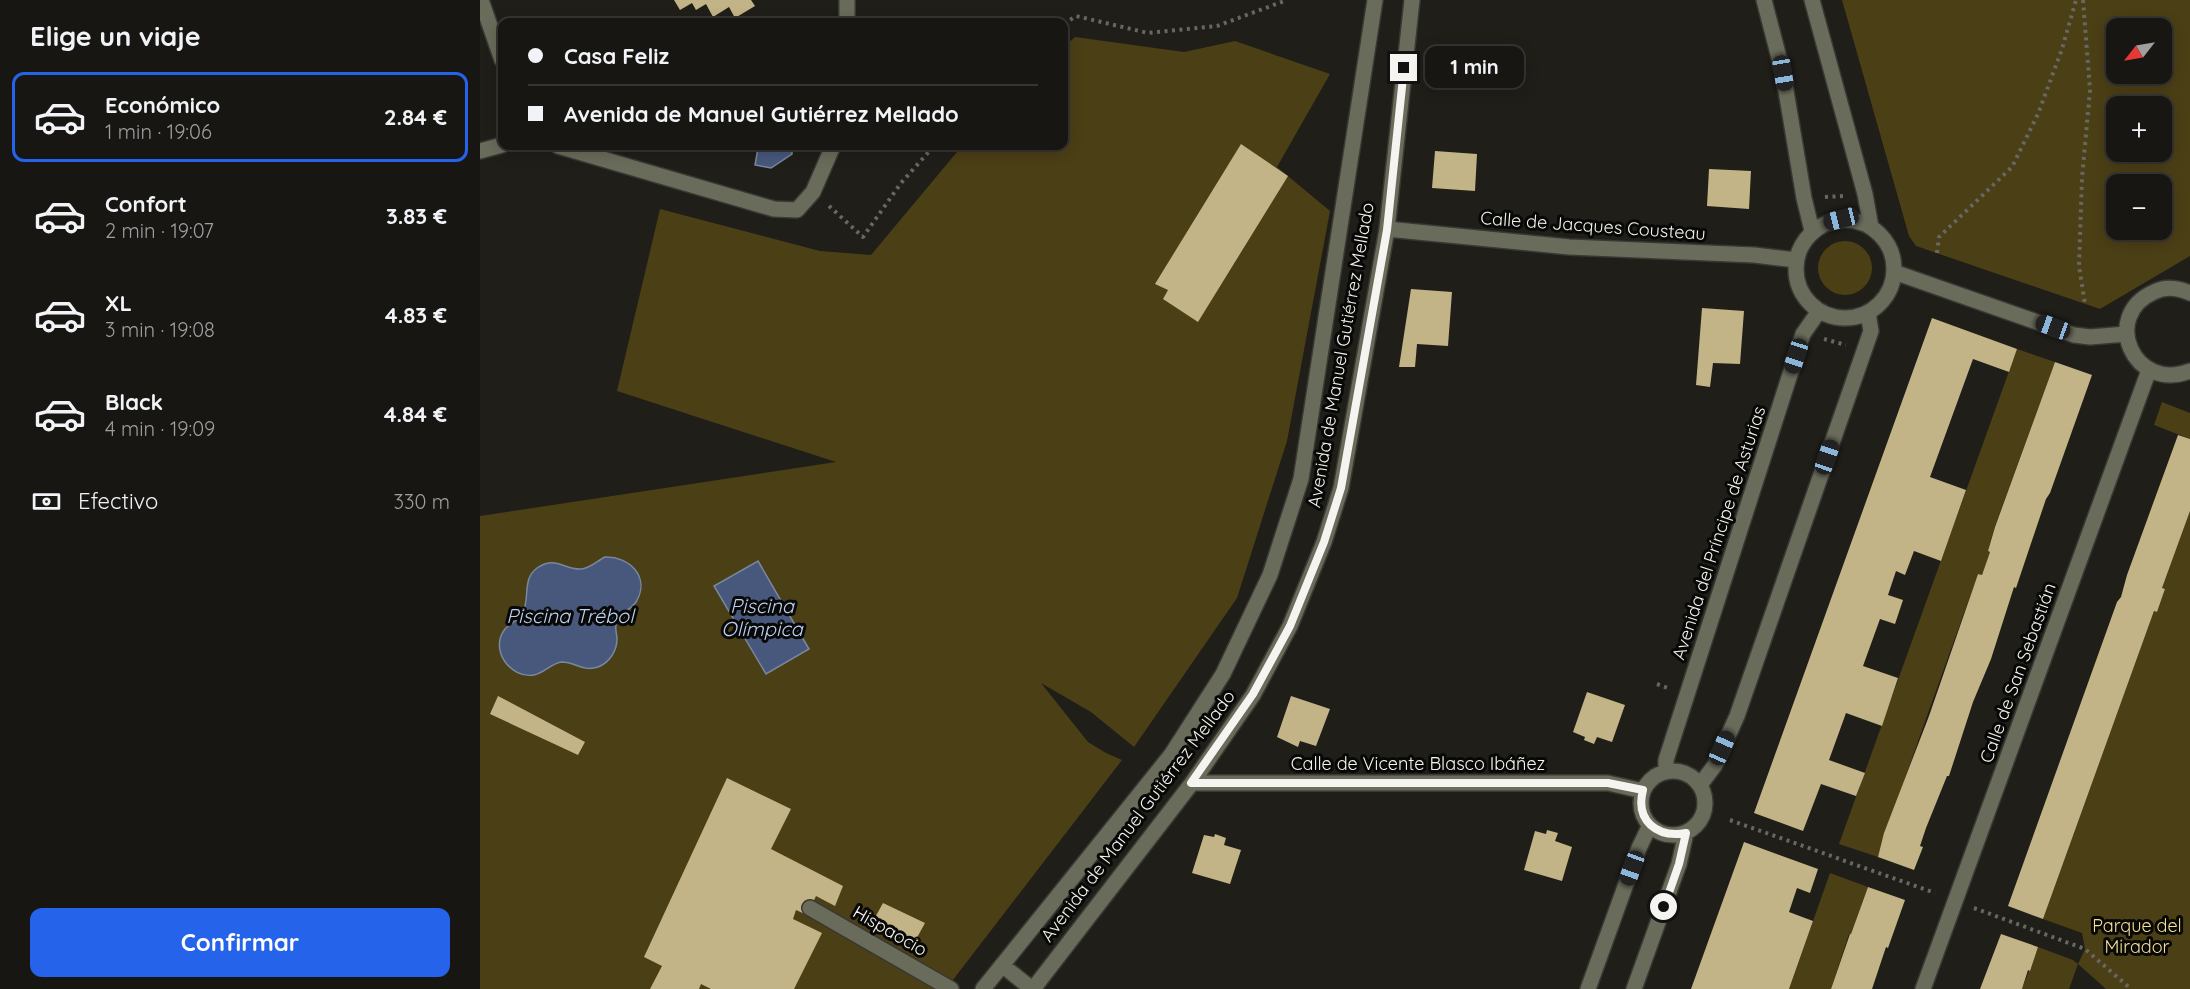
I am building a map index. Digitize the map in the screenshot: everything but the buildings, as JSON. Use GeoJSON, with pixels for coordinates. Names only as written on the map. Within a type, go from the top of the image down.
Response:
{"type":"FeatureCollection","features":[{"type":"Feature","properties":{"kind":"street"},"geometry":{"type":"LineString","coordinates":[[481,0],[498,49]]}},
{"type":"Feature","properties":{"kind":"street"},"geometry":{"type":"LineString","coordinates":[[847,0],[848,18]]}},
{"type":"Feature","properties":{"kind":"street","name":"Avenida de Manuel Gutiérrez Mellado"},"geometry":{"type":"LineString","coordinates":[[983,989],[1171,755],[1223,674],[1270,575],[1301,479],[1374,0]]}},
{"type":"Feature","properties":{"kind":"street","name":"Avenida de Manuel Gutiérrez Mellado"},"geometry":{"type":"LineString","coordinates":[[1002,965],[1033,989],[1191,783],[1253,694],[1290,626],[1324,542],[1341,488],[1387,230],[1412,0]]}},
{"type":"Feature","properties":{"kind":"street"},"geometry":{"type":"LineString","coordinates":[[1764,0],[1783,73],[1804,198],[1812,231]]}},
{"type":"Feature","properties":{"kind":"street"},"geometry":{"type":"LineString","coordinates":[[1812,0],[1865,194],[1871,227]]}},
{"type":"Feature","properties":{"kind":"street"},"geometry":{"type":"LineString","coordinates":[[480,151],[498,146]]}},
{"type":"Feature","properties":{"kind":"street"},"geometry":{"type":"LineString","coordinates":[[572,150],[774,209],[796,210],[813,192],[831,150]]}},
{"type":"Feature","properties":{"kind":"street"},"geometry":{"type":"LineString","coordinates":[[1841,219],[1856,221],[1871,227],[1881,235],[1888,246],[1894,272],[1890,288],[1881,303],[1868,313],[1851,318],[1834,317],[1819,311],[1807,302],[1799,289],[1795,275],[1796,260],[1802,244],[1812,231],[1826,223],[1841,219]]}},
{"type":"Feature","properties":{"kind":"street","name":"Calle de Jacques Cousteau"},"geometry":{"type":"LineString","coordinates":[[1387,230],[1569,247],[1754,255],[1796,260]]}},
{"type":"Feature","properties":{"kind":"street"},"geometry":{"type":"LineString","coordinates":[[1894,272],[2074,335],[2090,337],[2126,334]]}},
{"type":"Feature","properties":{"kind":"street"},"geometry":{"type":"LineString","coordinates":[[2190,293],[2174,288],[2159,289],[2145,295],[2134,306],[2128,320],[2126,334],[2129,349],[2149,370],[2162,375],[2175,376],[2190,371]]}},
{"type":"Feature","properties":{"kind":"street","name":"Avenida del Príncipe de Asturias"},"geometry":{"type":"LineString","coordinates":[[1666,771],[1666,760],[1803,334],[1819,311]]}},
{"type":"Feature","properties":{"kind":"street"},"geometry":{"type":"LineString","coordinates":[[1700,785],[1715,765],[1737,716],[1870,331],[1868,313]]}},
{"type":"Feature","properties":{"kind":"street","name":"Calle de San Sebastián"},"geometry":{"type":"LineString","coordinates":[[1923,989],[2149,370]]}},
{"type":"Feature","properties":{"kind":"street"},"geometry":{"type":"LineString","coordinates":[[1666,771],[1685,772],[1700,785],[1706,800],[1703,816],[1696,826],[1686,833],[1674,835],[1661,833],[1650,825],[1642,810],[1643,790],[1654,777],[1666,771]]}},
{"type":"Feature","properties":{"kind":"street","name":"Calle de Vicente Blasco Ibáñez"},"geometry":{"type":"LineString","coordinates":[[1191,783],[1608,783],[1643,790]]}},
{"type":"Feature","properties":{"kind":"street"},"geometry":{"type":"LineString","coordinates":[[1588,989],[1639,848],[1650,825]]}},
{"type":"Feature","properties":{"kind":"street"},"geometry":{"type":"LineString","coordinates":[[1634,989],[1679,864],[1686,833]]}},
{"type":"Feature","properties":{"kind":"street","name":"Hispaocio"},"geometry":{"type":"LineString","coordinates":[[810,908],[951,989]]}},
{"type":"Feature","properties":{"kind":"path"},"geometry":{"type":"LineString","coordinates":[[1068,21],[1076,16],[1148,33],[1217,26],[1287,0]]}},
{"type":"Feature","properties":{"kind":"path"},"geometry":{"type":"LineString","coordinates":[[1937,253],[1939,237],[2012,167],[2038,114],[2062,49],[2076,0]]}},
{"type":"Feature","properties":{"kind":"path"},"geometry":{"type":"LineString","coordinates":[[2083,0],[2090,90],[2083,154],[2079,266],[2085,304]]}},
{"type":"Feature","properties":{"kind":"path"},"geometry":{"type":"LineString","coordinates":[[813,192],[864,237],[901,183],[930,150]]}},
{"type":"Feature","properties":{"kind":"path"},"geometry":{"type":"LineString","coordinates":[[1815,198],[1846,195]]}},
{"type":"Feature","properties":{"kind":"path"},"geometry":{"type":"LineString","coordinates":[[1815,336],[1852,346]]}},
{"type":"Feature","properties":{"kind":"path"},"geometry":{"type":"LineString","coordinates":[[1730,820],[1941,896]]}},
{"type":"Feature","properties":{"kind":"path"},"geometry":{"type":"LineString","coordinates":[[1974,908],[2085,949],[2131,989]]}},
{"type":"Feature","properties":{"kind":"green space"},"geometry":{"type":"Polygon","coordinates":[[[1842,0],[2190,0],[2190,256],[2100,309],[1916,246],[1909,236],[1842,0]]]}},
{"type":"Feature","properties":{"kind":"green space"},"geometry":{"type":"Polygon","coordinates":[[[1075,37],[1184,52],[1235,41],[1330,74],[1277,167],[1330,211],[1287,441],[1237,598],[1134,747],[1091,712],[1041,683],[1088,742],[1122,760],[946,989],[480,989],[480,516],[836,462],[617,391],[660,209],[820,251],[871,255],[959,150],[1068,150],[1068,43],[1075,37]]]}},
{"type":"Feature","properties":{"kind":"green space"},"geometry":{"type":"Polygon","coordinates":[[[1840,241],[1850,241],[1860,245],[1868,253],[1872,268],[1868,283],[1860,291],[1850,295],[1840,295],[1830,291],[1822,283],[1818,273],[1818,263],[1822,253],[1830,245],[1840,241]]]}},
{"type":"Feature","properties":{"kind":"green space"},"geometry":{"type":"Polygon","coordinates":[[[2017,349],[2055,362],[1995,526],[1988,551],[1990,552],[1982,575],[1978,574],[1878,857],[1839,844],[2017,349]]]}},
{"type":"Feature","properties":{"kind":"green space"},"geometry":{"type":"Polygon","coordinates":[[[2162,402],[2190,413],[2190,439],[2154,425],[2162,402]]]}},
{"type":"Feature","properties":{"kind":"green space","name":"Parque del Mirador"},"geometry":{"type":"Polygon","coordinates":[[[2190,511],[2190,989],[2106,989],[2078,964],[2085,949],[2082,933],[2043,919],[2154,611],[2157,612],[2165,589],[2162,588],[2190,511]]]}},
{"type":"Feature","properties":{"kind":"green space"},"geometry":{"type":"Polygon","coordinates":[[[1830,873],[1868,887],[1851,934],[1849,934],[1831,989],[1789,989],[1830,873]]]}},
{"type":"Feature","properties":{"kind":"green space"},"geometry":{"type":"Polygon","coordinates":[[[2038,947],[2078,964],[2069,989],[2022,989],[2038,947]]]}},
{"type":"Feature","properties":{"kind":"water"},"geometry":{"type":"Polygon","coordinates":[[[758,150],[792,150],[792,154],[771,168],[755,165],[758,150]]]}},
{"type":"Feature","properties":{"kind":"water","name":"Piscina Trébol"},"geometry":{"type":"Polygon","coordinates":[[[605,557],[622,560],[629,564],[635,570],[641,584],[636,602],[617,621],[617,643],[609,660],[593,668],[583,668],[562,662],[534,675],[525,675],[510,667],[504,661],[499,645],[505,629],[522,614],[525,608],[529,578],[532,573],[544,564],[550,563],[584,569],[605,557]]]}},
{"type":"Feature","properties":{"kind":"water","name":"Piscina Olímpica"},"geometry":{"type":"Polygon","coordinates":[[[758,561],[809,649],[766,674],[714,586],[758,561]]]}},
{"type":"Feature","properties":{"kind":"route"},"geometry":{"type":"LineString","coordinates":[[1404,68],[1387,230],[1341,488],[1324,542],[1290,626],[1253,694],[1191,783],[1608,783],[1643,790],[1642,810],[1650,825],[1661,833],[1674,835],[1686,833],[1679,864],[1664,907]]}}]}
